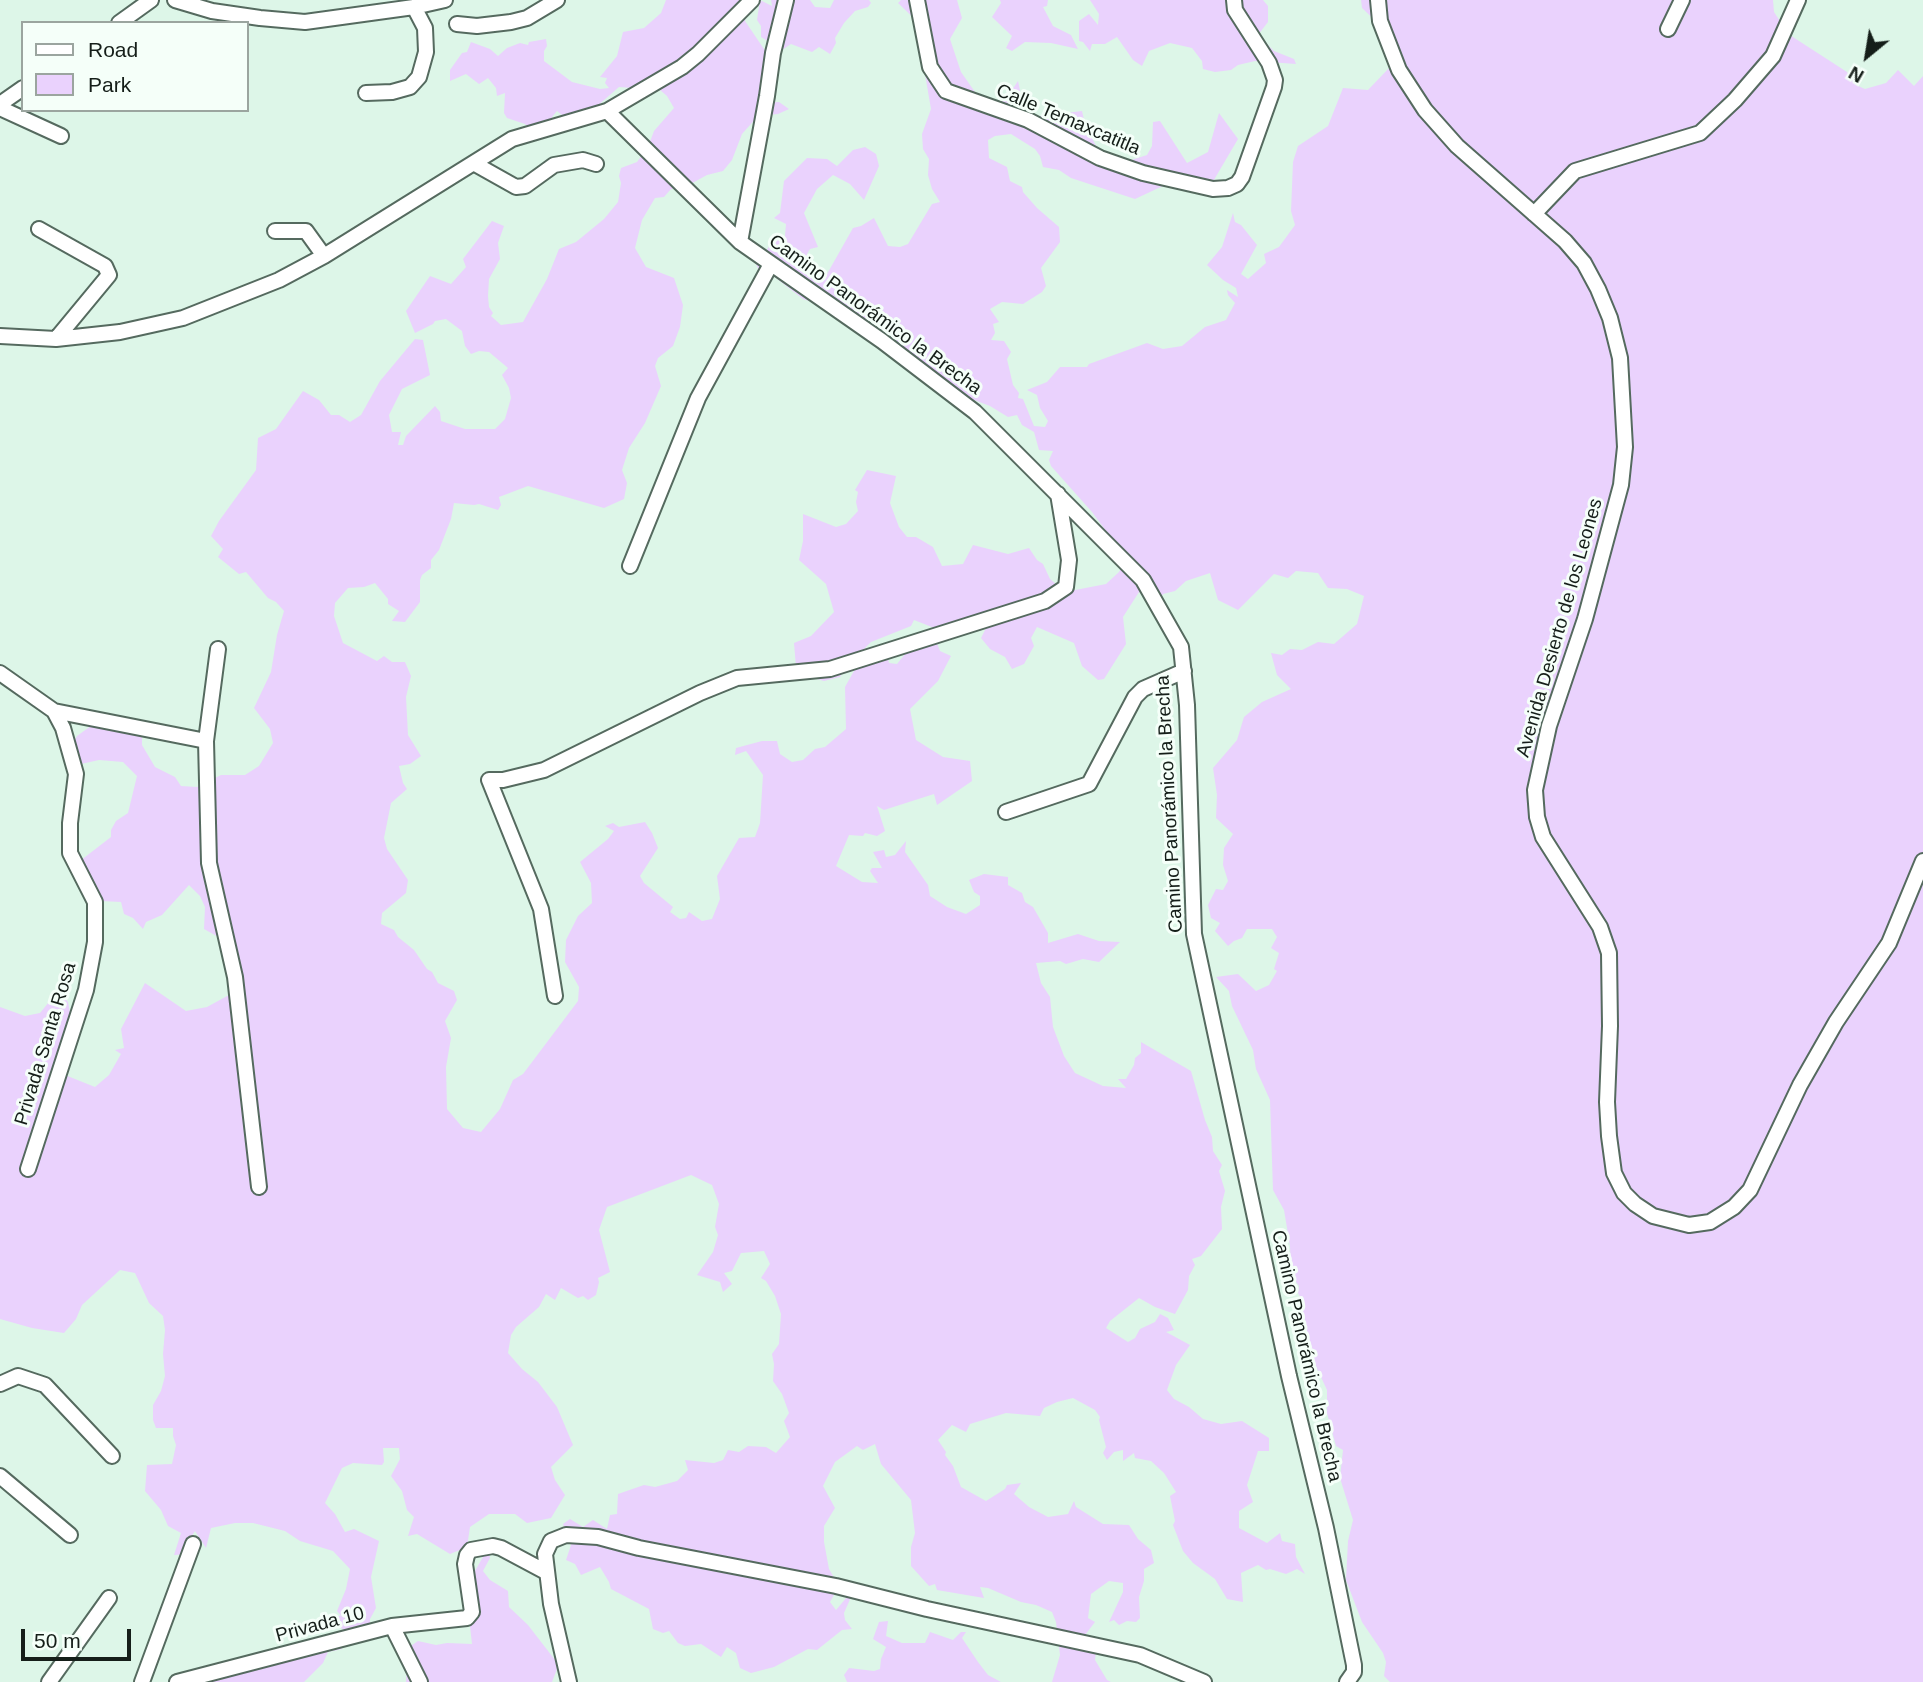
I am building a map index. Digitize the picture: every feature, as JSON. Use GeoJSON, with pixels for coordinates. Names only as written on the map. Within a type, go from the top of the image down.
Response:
{"type":"FeatureCollection","features":[{"type":"Feature","properties":{"kind":"street"},"geometry":{"type":"LineString","coordinates":[[122,21],[151,0]]}},
{"type":"Feature","properties":{"kind":"street"},"geometry":{"type":"LineString","coordinates":[[175,0],[212,10],[304,22],[414,7],[445,0]]}},
{"type":"Feature","properties":{"kind":"street"},"geometry":{"type":"LineString","coordinates":[[457,24],[477,26],[511,22],[527,18],[557,0]]}},
{"type":"Feature","properties":{"kind":"street"},"geometry":{"type":"LineString","coordinates":[[0,336],[56,339],[120,331],[183,318],[279,280],[324,256],[512,139],[607,111],[698,54],[752,0]]}},
{"type":"Feature","properties":{"kind":"street","name":"Camino Panorámico la Brecha"},"geometry":{"type":"LineString","coordinates":[[740,242],[773,53],[786,0]]}},
{"type":"Feature","properties":{"kind":"street","name":"Calle Temaxcatitla"},"geometry":{"type":"LineString","coordinates":[[917,0],[930,67],[946,91],[1028,120],[1100,158],[1143,173],[1213,189],[1228,188],[1237,184],[1242,177],[1275,80],[1269,63],[1235,10],[1234,0]]}},
{"type":"Feature","properties":{"kind":"street","name":"Avenida Desierto de los Leones"},"geometry":{"type":"LineString","coordinates":[[1378,0],[1380,21],[1399,70],[1426,110],[1457,146],[1565,241],[1584,263],[1610,318],[1620,358],[1625,447],[1621,485],[1589,606],[1549,726],[1535,790],[1536,817],[1543,837],[1600,927],[1609,953],[1609,1136],[1614,1173],[1629,1198],[1653,1216],[1689,1225],[1710,1222],[1734,1207],[1750,1190],[1800,1085],[1836,1022],[1889,943],[1923,861]]}},
{"type":"Feature","properties":{"kind":"street"},"geometry":{"type":"LineString","coordinates":[[1668,29],[1682,0]]}},
{"type":"Feature","properties":{"kind":"street"},"geometry":{"type":"LineString","coordinates":[[1534,214],[1575,171],[1700,133],[1735,100],[1773,55],[1798,0]]}},
{"type":"Feature","properties":{"kind":"street"},"geometry":{"type":"LineString","coordinates":[[366,93],[410,88],[419,77],[426,52],[425,28],[414,7]]}},
{"type":"Feature","properties":{"kind":"street"},"geometry":{"type":"LineString","coordinates":[[21,90],[0,106],[61,136]]}},
{"type":"Feature","properties":{"kind":"street","name":"Camino Panorámico la Brecha"},"geometry":{"type":"LineString","coordinates":[[607,111],[740,242],[882,341],[975,412],[1143,580],[1181,647],[1190,764],[1194,934],[1286,1363],[1326,1528],[1351,1677]]}},
{"type":"Feature","properties":{"kind":"street"},"geometry":{"type":"LineString","coordinates":[[475,164],[516,187],[525,186],[554,165],[583,160],[596,163]]}},
{"type":"Feature","properties":{"kind":"street"},"geometry":{"type":"LineString","coordinates":[[39,229],[105,266],[110,275],[56,339]]}},
{"type":"Feature","properties":{"kind":"street"},"geometry":{"type":"LineString","coordinates":[[275,231],[306,231],[324,256]]}},
{"type":"Feature","properties":{"kind":"street"},"geometry":{"type":"LineString","coordinates":[[630,566],[698,398],[771,264]]}},
{"type":"Feature","properties":{"kind":"street"},"geometry":{"type":"LineString","coordinates":[[555,996],[541,909],[489,780],[503,780],[544,770],[700,693],[737,678],[830,668],[1045,601],[1066,587],[1069,560],[1058,494]]}},
{"type":"Feature","properties":{"kind":"street"},"geometry":{"type":"LineString","coordinates":[[218,649],[206,741],[209,863],[235,977],[259,1187]]}},
{"type":"Feature","properties":{"kind":"street"},"geometry":{"type":"LineString","coordinates":[[1006,812],[1089,784],[1135,697],[1143,689],[1184,671]]}},
{"type":"Feature","properties":{"kind":"street"},"geometry":{"type":"LineString","coordinates":[[0,674],[54,711],[206,741]]}},
{"type":"Feature","properties":{"kind":"street","name":"Privada Santa Rosa"},"geometry":{"type":"LineString","coordinates":[[28,1169],[86,990],[95,942],[95,902],[70,853],[70,823],[76,774],[70,746],[54,711]]}},
{"type":"Feature","properties":{"kind":"street"},"geometry":{"type":"LineString","coordinates":[[0,1384],[18,1376],[45,1385],[112,1456]]}},
{"type":"Feature","properties":{"kind":"street"},"geometry":{"type":"LineString","coordinates":[[0,1476],[70,1535]]}},
{"type":"Feature","properties":{"kind":"street"},"geometry":{"type":"LineString","coordinates":[[569,1682],[546,1572],[545,1554],[551,1541],[566,1535],[598,1537],[639,1548],[836,1586],[927,1609],[1140,1655],[1204,1682]]}},
{"type":"Feature","properties":{"kind":"street"},"geometry":{"type":"LineString","coordinates":[[142,1682],[193,1544]]}},
{"type":"Feature","properties":{"kind":"street","name":"Privada 10"},"geometry":{"type":"LineString","coordinates":[[177,1682],[392,1626],[467,1618],[472,1612],[466,1564],[471,1550],[493,1546],[500,1548],[546,1572]]}},
{"type":"Feature","properties":{"kind":"street"},"geometry":{"type":"LineString","coordinates":[[49,1682],[109,1598]]}},
{"type":"Feature","properties":{"kind":"street"},"geometry":{"type":"LineString","coordinates":[[392,1626],[420,1682]]}},
{"type":"Feature","properties":{"kind":"green space"},"geometry":{"type":"Polygon","coordinates":[[[666,0],[742,0],[748,10],[745,21],[766,52],[764,81],[759,98],[762,103],[779,102],[789,109],[778,114],[758,116],[742,134],[732,160],[723,171],[707,175],[687,186],[671,189],[664,197],[655,198],[642,220],[635,248],[646,267],[674,278],[683,305],[680,327],[673,346],[658,358],[655,366],[661,386],[645,423],[629,448],[622,470],[627,483],[624,499],[604,508],[528,486],[499,497],[501,505],[498,510],[479,504],[454,503],[439,550],[431,560],[431,568],[420,580],[420,602],[405,622],[392,621],[399,611],[388,604],[388,599],[375,583],[348,588],[335,603],[334,616],[343,643],[377,661],[384,656],[392,662],[405,662],[411,676],[406,697],[408,735],[421,756],[410,764],[399,766],[407,789],[391,803],[384,838],[387,849],[408,880],[406,893],[382,913],[381,924],[394,930],[398,937],[414,950],[438,983],[454,991],[457,1000],[445,1021],[451,1038],[446,1067],[447,1109],[463,1128],[481,1132],[500,1109],[513,1080],[523,1074],[578,1001],[579,987],[565,962],[566,940],[578,916],[592,903],[591,883],[580,862],[614,831],[605,826],[613,823],[619,827],[645,822],[658,848],[640,876],[644,883],[673,907],[670,912],[680,919],[686,918],[689,912],[702,921],[712,919],[720,899],[717,876],[739,838],[755,837],[760,823],[763,775],[746,751],[735,755],[736,748],[762,741],[777,741],[780,754],[792,762],[803,760],[815,749],[825,747],[846,729],[845,687],[859,662],[865,661],[878,646],[886,650],[889,663],[897,664],[910,648],[936,641],[940,651],[951,656],[938,681],[910,709],[916,740],[943,757],[970,761],[972,781],[937,805],[934,794],[884,810],[877,806],[885,831],[877,836],[865,833],[863,836],[849,835],[836,866],[862,882],[878,883],[870,871],[872,868],[882,868],[873,852],[884,850],[886,857],[895,855],[906,841],[905,852],[928,885],[930,896],[947,907],[966,914],[980,905],[980,896],[974,892],[969,880],[984,874],[1008,877],[1008,885],[1022,893],[1025,902],[1033,907],[1048,933],[1048,943],[1078,934],[1099,941],[1120,942],[1099,962],[1083,959],[1066,964],[1060,961],[1036,963],[1041,983],[1050,997],[1053,1027],[1064,1056],[1075,1073],[1103,1086],[1126,1088],[1118,1079],[1126,1079],[1135,1058],[1141,1053],[1141,1042],[1191,1071],[1212,1137],[1213,1151],[1222,1165],[1219,1171],[1225,1191],[1221,1207],[1222,1229],[1201,1256],[1192,1259],[1195,1265],[1189,1276],[1188,1290],[1175,1314],[1139,1298],[1110,1321],[1106,1328],[1128,1342],[1135,1338],[1140,1329],[1155,1322],[1160,1314],[1168,1318],[1174,1330],[1166,1332],[1190,1345],[1176,1365],[1167,1390],[1174,1399],[1203,1419],[1221,1424],[1242,1421],[1269,1438],[1269,1451],[1258,1451],[1247,1485],[1253,1502],[1239,1511],[1239,1528],[1267,1543],[1280,1533],[1282,1541],[1295,1544],[1296,1557],[1305,1574],[1297,1569],[1286,1574],[1266,1570],[1258,1565],[1241,1573],[1243,1602],[1227,1599],[1215,1579],[1193,1563],[1183,1551],[1173,1525],[1175,1521],[1170,1496],[1176,1492],[1164,1473],[1151,1461],[1135,1458],[1134,1453],[1123,1461],[1123,1450],[1114,1452],[1107,1460],[1103,1453],[1106,1447],[1100,1417],[1095,1410],[1073,1398],[1044,1408],[1040,1416],[1006,1413],[970,1424],[966,1432],[952,1425],[938,1440],[961,1487],[986,1501],[1007,1485],[1021,1483],[1014,1494],[1029,1507],[1048,1517],[1068,1514],[1074,1501],[1076,1507],[1103,1524],[1129,1525],[1138,1539],[1151,1550],[1154,1563],[1144,1569],[1144,1581],[1139,1597],[1140,1618],[1136,1622],[1127,1621],[1119,1625],[1114,1620],[1109,1622],[1123,1592],[1123,1583],[1109,1581],[1091,1594],[1088,1618],[1095,1622],[1082,1639],[1096,1651],[1095,1660],[1111,1682],[1052,1682],[1060,1655],[1056,1622],[1052,1612],[988,1588],[980,1587],[984,1598],[937,1590],[935,1584],[929,1586],[911,1566],[911,1547],[915,1533],[911,1500],[881,1464],[875,1444],[863,1450],[857,1446],[835,1462],[823,1486],[835,1508],[824,1526],[829,1569],[839,1586],[830,1602],[836,1610],[847,1597],[851,1597],[844,1613],[845,1620],[852,1629],[842,1630],[817,1650],[808,1649],[774,1667],[751,1673],[740,1668],[736,1653],[727,1647],[721,1657],[701,1644],[685,1646],[678,1643],[669,1631],[663,1633],[653,1629],[649,1609],[611,1589],[600,1567],[581,1575],[575,1564],[566,1560],[571,1545],[563,1524],[570,1519],[583,1527],[593,1520],[607,1529],[610,1515],[617,1514],[618,1494],[644,1485],[655,1487],[677,1481],[688,1470],[685,1460],[714,1463],[723,1460],[728,1450],[739,1452],[748,1446],[766,1447],[776,1453],[790,1437],[784,1421],[789,1413],[782,1394],[773,1381],[772,1354],[779,1344],[781,1314],[775,1296],[766,1281],[761,1278],[770,1264],[764,1251],[741,1253],[732,1271],[724,1273],[732,1284],[723,1292],[720,1282],[697,1275],[713,1252],[718,1235],[715,1227],[719,1204],[712,1185],[691,1175],[607,1207],[599,1230],[610,1272],[598,1278],[596,1295],[588,1300],[583,1296],[578,1298],[561,1288],[555,1300],[546,1294],[539,1307],[516,1327],[511,1335],[508,1353],[538,1382],[557,1407],[573,1445],[551,1467],[555,1480],[565,1495],[551,1518],[527,1523],[515,1514],[489,1514],[470,1527],[467,1547],[450,1554],[417,1534],[408,1536],[414,1517],[407,1510],[402,1491],[391,1476],[400,1459],[399,1448],[383,1448],[382,1465],[353,1463],[342,1468],[325,1503],[345,1532],[354,1529],[379,1541],[371,1577],[376,1608],[370,1619],[370,1632],[366,1642],[357,1642],[343,1629],[327,1622],[330,1615],[341,1616],[337,1611],[350,1569],[333,1551],[300,1541],[285,1531],[253,1523],[235,1523],[211,1528],[206,1548],[195,1531],[187,1543],[187,1554],[174,1555],[181,1533],[168,1526],[161,1510],[145,1491],[147,1465],[172,1464],[176,1445],[173,1428],[156,1428],[153,1420],[153,1405],[165,1376],[165,1330],[163,1316],[149,1303],[135,1273],[120,1270],[82,1305],[76,1319],[64,1333],[0,1319],[0,1007],[25,1016],[40,1013],[58,991],[68,1002],[70,1013],[77,1021],[67,1042],[61,1043],[60,1053],[65,1075],[95,1087],[109,1075],[121,1054],[115,1050],[124,1048],[121,1029],[145,983],[186,1011],[207,1007],[229,995],[234,976],[220,938],[204,929],[205,907],[200,896],[189,885],[162,915],[146,922],[143,929],[133,918],[124,914],[121,902],[101,901],[76,880],[76,864],[111,837],[116,821],[128,813],[137,776],[123,762],[99,760],[81,764],[70,771],[71,747],[77,736],[106,715],[142,736],[142,745],[155,767],[175,777],[181,786],[197,787],[221,775],[245,775],[259,766],[273,743],[270,729],[254,708],[271,672],[284,611],[268,598],[246,572],[239,574],[218,557],[223,549],[211,536],[256,470],[258,438],[276,429],[303,391],[319,400],[331,415],[339,415],[350,422],[361,415],[380,381],[415,339],[423,340],[430,375],[402,389],[389,415],[392,432],[401,432],[398,445],[403,445],[406,436],[435,406],[440,412],[441,421],[465,429],[495,429],[505,419],[511,398],[502,375],[508,368],[489,352],[471,354],[465,346],[462,331],[446,319],[435,321],[415,333],[406,311],[430,276],[451,284],[466,267],[463,259],[492,221],[504,226],[498,243],[500,259],[489,279],[489,307],[493,313],[491,316],[501,325],[523,322],[547,279],[559,249],[576,242],[604,219],[618,202],[621,168],[637,162],[648,147],[654,131],[674,108],[660,90],[619,87],[596,107],[568,120],[557,111],[552,117],[552,126],[532,130],[525,124],[507,118],[504,113],[505,93],[497,96],[496,88],[488,78],[479,84],[466,74],[450,81],[450,70],[462,53],[467,52],[471,42],[490,49],[498,56],[507,48],[520,43],[528,45],[529,42],[546,39],[544,61],[572,82],[600,89],[609,88],[605,83],[607,78],[600,77],[617,56],[623,32],[644,28],[661,13],[666,0]]]}},
{"type":"Feature","properties":{"kind":"green space"},"geometry":{"type":"Polygon","coordinates":[[[760,0],[772,6],[771,0],[810,0],[815,7],[830,8],[834,0],[869,0],[871,3],[868,7],[855,11],[844,23],[830,54],[819,47],[812,52],[791,44],[782,50],[783,35],[771,43],[761,37],[761,26],[757,20],[760,0]]]}},
{"type":"Feature","properties":{"kind":"green space"},"geometry":{"type":"Polygon","coordinates":[[[901,0],[957,0],[962,18],[950,39],[961,72],[975,92],[1000,105],[1018,81],[1021,95],[1010,98],[1033,117],[1082,111],[1085,124],[1099,152],[1116,165],[1147,155],[1152,146],[1153,122],[1160,121],[1187,163],[1208,152],[1219,113],[1238,139],[1208,190],[1169,188],[1165,185],[1135,199],[1071,178],[1059,170],[1043,167],[1035,149],[1011,134],[995,136],[988,140],[989,158],[1007,167],[1010,181],[1022,187],[1037,208],[1059,227],[1060,242],[1041,268],[1046,286],[1042,292],[1023,304],[1002,302],[990,309],[999,322],[993,324],[995,333],[991,340],[1004,341],[1011,352],[1007,359],[1013,385],[1019,393],[1018,398],[1023,399],[1034,426],[1045,427],[1048,421],[1040,408],[1037,395],[1027,390],[1047,382],[1060,367],[1087,367],[1147,343],[1163,349],[1182,346],[1205,327],[1226,320],[1235,303],[1227,290],[1238,297],[1236,288],[1207,265],[1222,247],[1233,213],[1235,222],[1241,225],[1257,245],[1241,274],[1248,279],[1266,263],[1264,254],[1279,247],[1295,225],[1291,211],[1293,162],[1298,146],[1328,126],[1343,88],[1368,90],[1390,67],[1383,28],[1362,8],[1361,0],[1773,0],[1774,12],[1782,30],[1847,72],[1856,85],[1865,89],[1886,83],[1898,70],[1914,86],[1923,76],[1923,1682],[1390,1682],[1384,1676],[1386,1662],[1383,1653],[1362,1622],[1346,1580],[1348,1541],[1353,1520],[1340,1478],[1343,1450],[1336,1446],[1327,1413],[1327,1390],[1308,1349],[1301,1315],[1304,1304],[1298,1293],[1299,1286],[1291,1275],[1290,1246],[1284,1210],[1273,1190],[1270,1100],[1256,1069],[1253,1050],[1232,1006],[1229,991],[1216,977],[1238,974],[1256,991],[1269,985],[1277,971],[1274,969],[1279,953],[1271,948],[1277,937],[1272,929],[1247,929],[1242,938],[1228,946],[1215,931],[1220,923],[1211,918],[1208,905],[1216,889],[1223,890],[1228,881],[1223,865],[1224,848],[1233,834],[1216,818],[1217,795],[1213,768],[1237,740],[1244,717],[1262,702],[1291,689],[1277,675],[1271,653],[1282,655],[1290,649],[1302,650],[1318,642],[1334,644],[1357,624],[1364,596],[1347,589],[1328,588],[1318,573],[1296,571],[1288,578],[1274,574],[1238,610],[1218,600],[1210,573],[1186,581],[1175,591],[1163,594],[1160,600],[1139,592],[1123,617],[1126,644],[1104,679],[1098,680],[1082,666],[1074,643],[1037,627],[1031,638],[1034,646],[1024,664],[1012,669],[1005,657],[990,649],[981,638],[988,624],[971,615],[959,623],[956,621],[937,629],[914,620],[911,626],[871,642],[845,668],[840,677],[824,681],[803,675],[796,667],[794,643],[811,636],[834,612],[826,584],[799,560],[803,541],[803,514],[836,527],[846,524],[858,511],[858,492],[855,490],[867,470],[896,476],[890,503],[899,527],[907,537],[916,537],[933,547],[942,566],[963,564],[973,545],[1008,554],[1029,548],[1043,564],[1050,579],[1065,592],[1106,584],[1119,572],[1126,558],[1092,512],[1051,466],[1049,460],[1053,451],[1039,450],[1034,432],[1022,425],[1017,415],[1008,417],[990,406],[961,395],[937,372],[911,357],[891,334],[879,328],[875,322],[803,299],[767,271],[759,270],[752,256],[763,257],[773,239],[785,236],[786,224],[774,218],[780,213],[784,181],[807,158],[827,159],[837,166],[853,150],[865,147],[876,154],[879,166],[864,200],[850,184],[833,175],[817,189],[804,213],[818,247],[810,249],[807,254],[808,272],[817,277],[827,274],[853,228],[874,218],[888,246],[900,247],[908,244],[932,204],[940,202],[932,189],[928,175],[929,159],[923,149],[922,134],[931,109],[925,74],[927,52],[922,26],[898,3],[901,0]]]}},
{"type":"Feature","properties":{"kind":"green space"},"geometry":{"type":"Polygon","coordinates":[[[1000,0],[1048,0],[1047,6],[1043,7],[1053,26],[1071,35],[1078,49],[1051,43],[1025,42],[1012,51],[1006,48],[1012,36],[992,17],[1001,3],[1000,0]]]}},
{"type":"Feature","properties":{"kind":"green space"},"geometry":{"type":"Polygon","coordinates":[[[1090,0],[1263,0],[1268,6],[1268,22],[1258,35],[1274,51],[1294,59],[1296,64],[1255,61],[1238,65],[1231,70],[1215,72],[1203,69],[1202,61],[1192,48],[1170,43],[1149,51],[1142,66],[1133,60],[1117,37],[1105,44],[1092,44],[1090,51],[1079,41],[1079,21],[1089,14],[1098,25],[1099,14],[1090,0]]]}},
{"type":"Feature","properties":{"kind":"green space"},"geometry":{"type":"Polygon","coordinates":[[[488,1548],[490,1558],[483,1571],[490,1580],[508,1591],[509,1607],[528,1625],[555,1660],[557,1669],[552,1682],[406,1682],[408,1648],[418,1641],[436,1645],[472,1644],[470,1626],[477,1591],[475,1571],[488,1548]]]}},
{"type":"Feature","properties":{"kind":"green space"},"geometry":{"type":"Polygon","coordinates":[[[888,1621],[886,1636],[902,1643],[925,1643],[930,1632],[953,1640],[961,1632],[966,1632],[962,1638],[978,1662],[988,1675],[1001,1682],[847,1682],[844,1675],[849,1668],[874,1671],[880,1669],[886,1647],[873,1639],[879,1622],[888,1621]]]}},
{"type":"Feature","properties":{"kind":"green space"},"geometry":{"type":"Polygon","coordinates":[[[336,1637],[342,1649],[328,1652],[323,1663],[304,1682],[170,1682],[172,1678],[195,1676],[214,1681],[229,1677],[336,1637]]]}}]}
